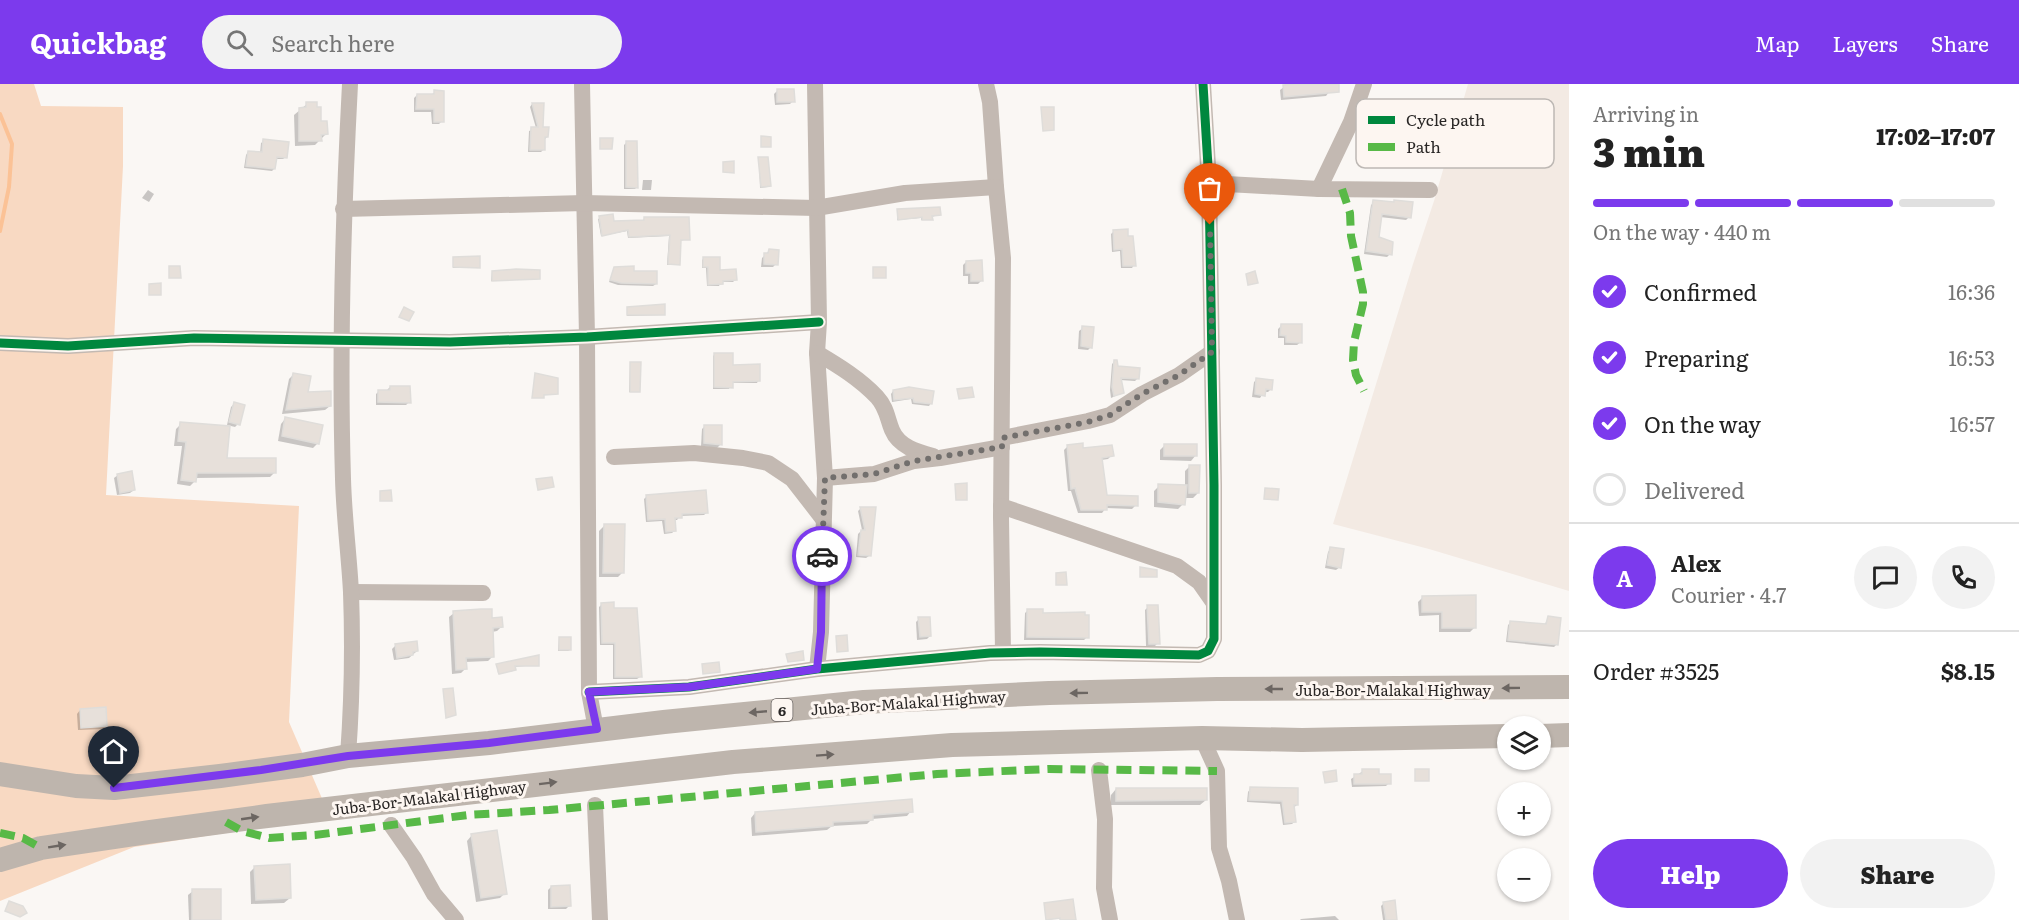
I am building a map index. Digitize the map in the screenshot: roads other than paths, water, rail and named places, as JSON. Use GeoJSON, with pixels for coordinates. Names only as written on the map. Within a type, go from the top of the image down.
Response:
{"type":"FeatureCollection","features":[{"type":"Feature","properties":{"kind":"highway","name":"Juba-Bor-Malakal Highway"},"geometry":{"type":"LineString","coordinates":[[0,774],[76,786],[114,788],[302,765],[348,756],[864,702],[1049,693],[1217,689],[1569,687]]}},
{"type":"Feature","properties":{"kind":"highway"},"geometry":{"type":"LineString","coordinates":[[1551,736],[1569,735]]}},
{"type":"Feature","properties":{"kind":"highway","name":"Juba-Bor-Malakal Highway"},"geometry":{"type":"LineString","coordinates":[[0,860],[41,848],[171,829],[733,762],[952,745],[1202,738],[1302,740],[1497,736]]}},
{"type":"Feature","properties":{"kind":"street"},"geometry":{"type":"LineString","coordinates":[[348,756],[352,695],[351,592],[343,482],[340,339],[343,209],[350,84]]}},
{"type":"Feature","properties":{"kind":"street"},"geometry":{"type":"LineString","coordinates":[[582,84],[589,692],[597,729]]}},
{"type":"Feature","properties":{"kind":"street"},"geometry":{"type":"LineString","coordinates":[[815,84],[819,322],[817,353],[825,478],[821,632],[817,669]]}},
{"type":"Feature","properties":{"kind":"street"},"geometry":{"type":"LineString","coordinates":[[986,84],[990,102],[1004,258],[1003,652]]}},
{"type":"Feature","properties":{"kind":"street"},"geometry":{"type":"LineString","coordinates":[[589,692],[689,687],[817,669],[1003,652],[1199,655],[1208,651],[1214,639],[1212,352],[1209,183],[1203,84]]}},
{"type":"Feature","properties":{"kind":"street"},"geometry":{"type":"LineString","coordinates":[[1359,99],[1364,84]]}},
{"type":"Feature","properties":{"kind":"street"},"geometry":{"type":"LineString","coordinates":[[1319,189],[1356,109]]}},
{"type":"Feature","properties":{"kind":"street"},"geometry":{"type":"LineString","coordinates":[[1209,183],[1319,189],[1430,190]]}},
{"type":"Feature","properties":{"kind":"street"},"geometry":{"type":"LineString","coordinates":[[343,209],[584,203],[816,208],[905,194],[996,187]]}},
{"type":"Feature","properties":{"kind":"street"},"geometry":{"type":"LineString","coordinates":[[0,342],[68,346],[195,338],[450,342],[586,337],[819,322]]}},
{"type":"Feature","properties":{"kind":"street"},"geometry":{"type":"LineString","coordinates":[[825,478],[874,474],[914,461],[940,458],[1110,415],[1142,394],[1179,375],[1212,352]]}},
{"type":"Feature","properties":{"kind":"street"},"geometry":{"type":"LineString","coordinates":[[817,353],[856,378],[878,398],[887,411],[892,432],[899,441],[912,450],[940,458]]}},
{"type":"Feature","properties":{"kind":"street"},"geometry":{"type":"LineString","coordinates":[[614,457],[694,453],[768,463],[792,479],[823,519]]}},
{"type":"Feature","properties":{"kind":"street"},"geometry":{"type":"LineString","coordinates":[[1002,506],[1177,566],[1198,582],[1214,602]]}},
{"type":"Feature","properties":{"kind":"street"},"geometry":{"type":"LineString","coordinates":[[351,592],[483,593]]}},
{"type":"Feature","properties":{"kind":"street"},"geometry":{"type":"LineString","coordinates":[[1202,738],[1217,771],[1219,848],[1237,920]]}},
{"type":"Feature","properties":{"kind":"street"},"geometry":{"type":"LineString","coordinates":[[1098,770],[1105,819],[1104,888],[1110,920]]}},
{"type":"Feature","properties":{"kind":"street"},"geometry":{"type":"LineString","coordinates":[[595,805],[600,920]]}},
{"type":"Feature","properties":{"kind":"street"},"geometry":{"type":"LineString","coordinates":[[391,825],[414,858],[434,894],[456,920]]}},
{"type":"Feature","properties":{"kind":"waterway"},"geometry":{"type":"LineString","coordinates":[[0,114],[12,144],[9,187],[0,231]]}}]}
